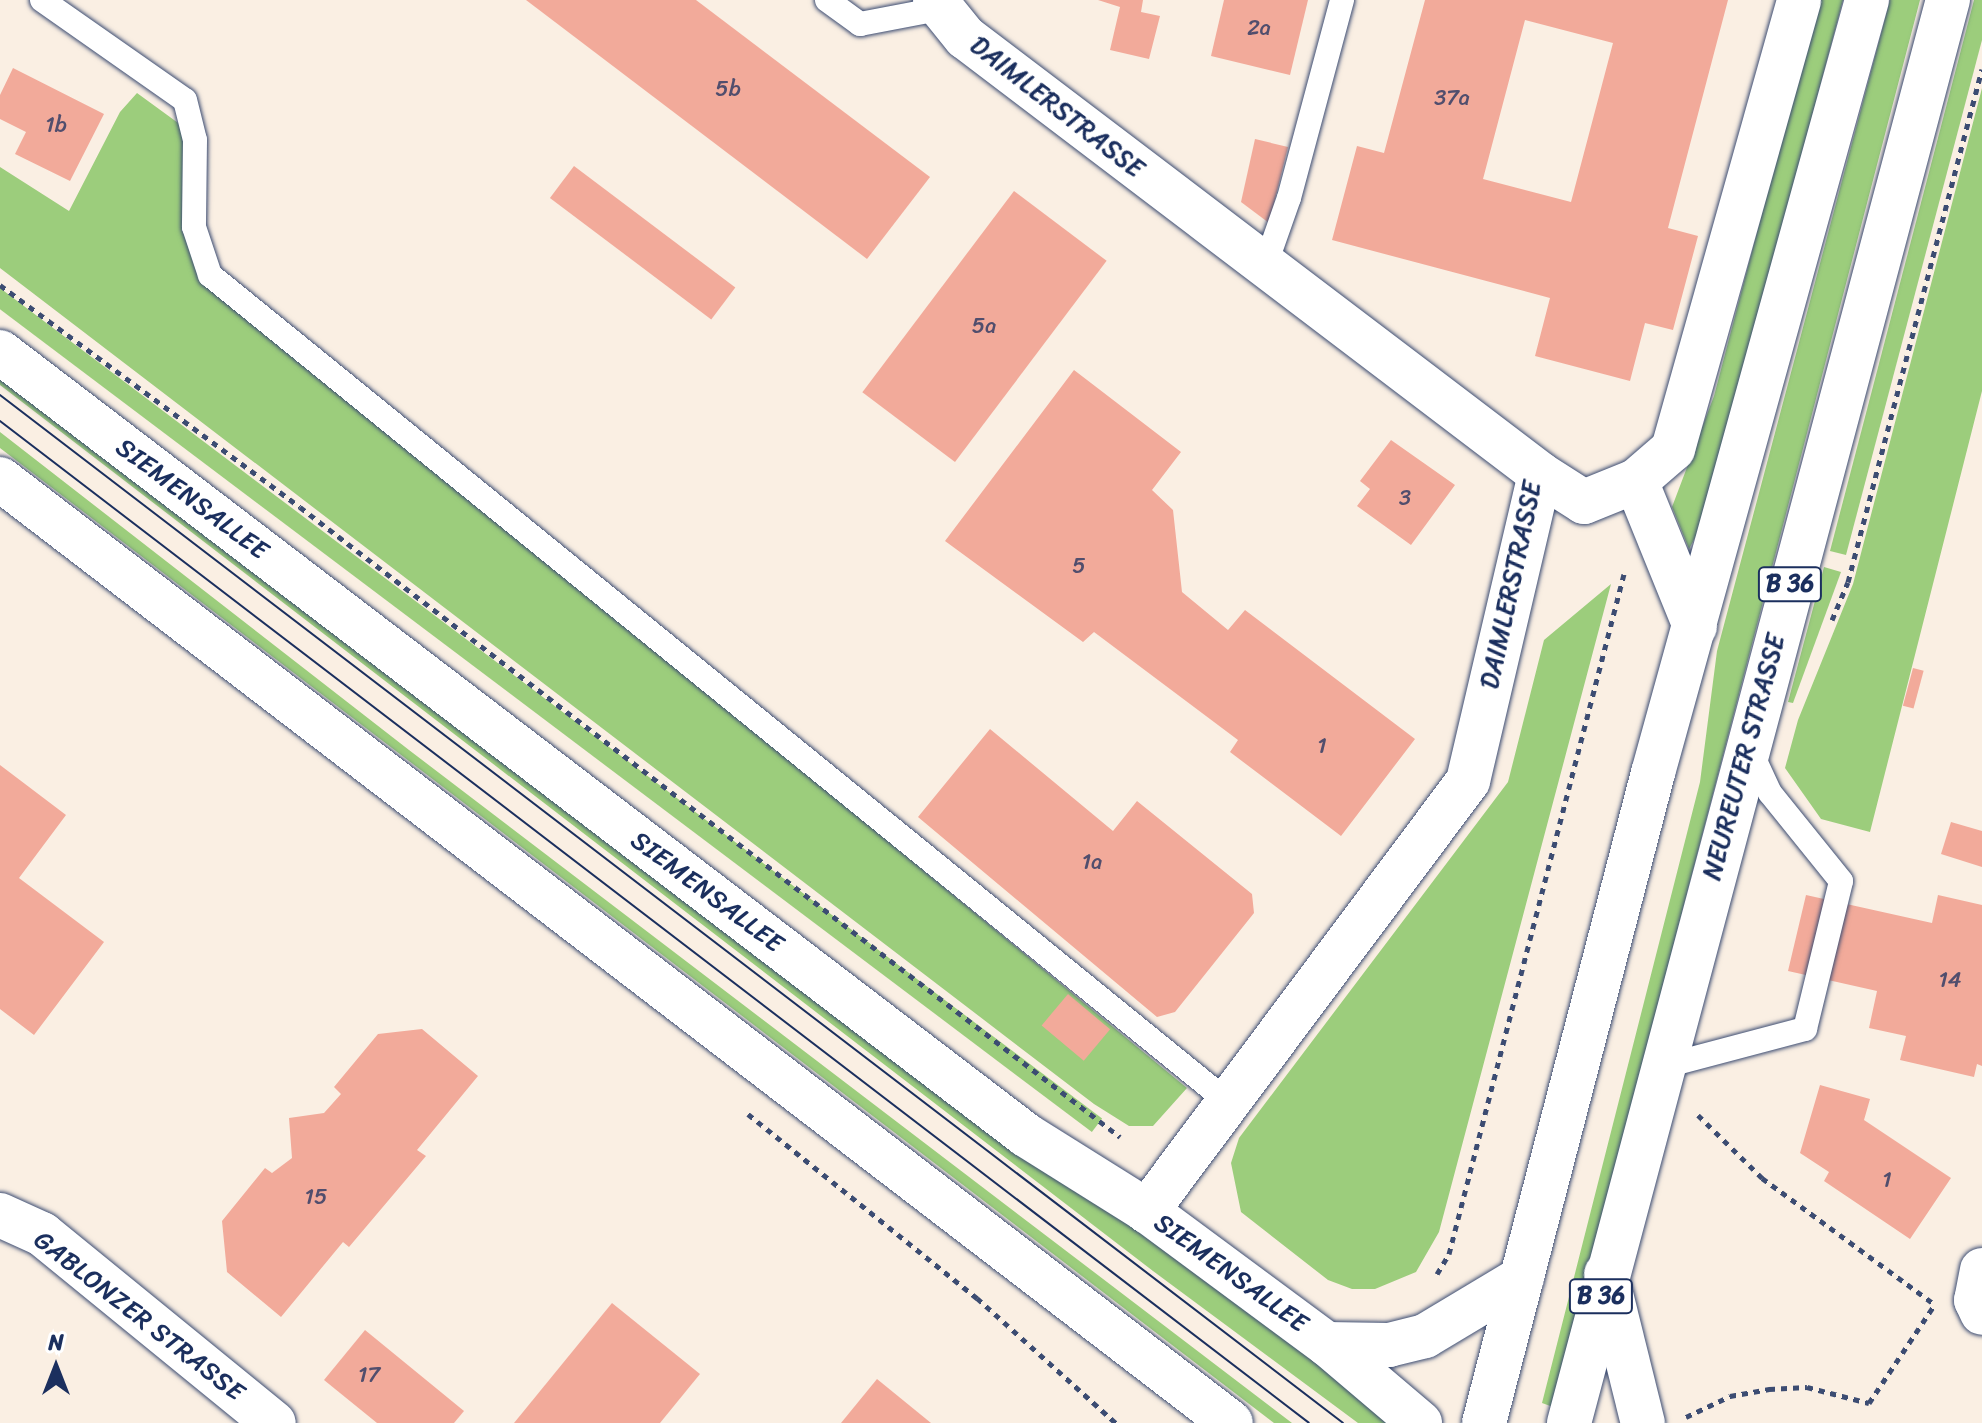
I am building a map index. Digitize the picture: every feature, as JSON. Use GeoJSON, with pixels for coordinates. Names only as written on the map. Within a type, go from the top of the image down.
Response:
{"type":"FeatureCollection","features":[{"type":"Feature","properties":{"kind":"main road"},"geometry":{"type":"LineString","coordinates":[[1540,474],[1584,502],[1636,481],[1673,449],[1688,405],[1799,0]]}},
{"type":"Feature","properties":{"kind":"main road"},"geometry":{"type":"LineString","coordinates":[[1484,1423],[1695,626],[1867,0]]}},
{"type":"Feature","properties":{"kind":"main road","name":"NEUREUTER STRASSE"},"geometry":{"type":"LineString","coordinates":[[1569,1423],[1747,744],[1948,0]]}},
{"type":"Feature","properties":{"kind":"main road","name":"DAIMLERSTRASSE"},"geometry":{"type":"LineString","coordinates":[[937,4],[965,37],[1540,474],[1468,781],[1158,1195]]}},
{"type":"Feature","properties":{"kind":"main road","name":"SIEMENSALLEE"},"geometry":{"type":"LineString","coordinates":[[0,352],[1026,1135],[1158,1195],[1420,1423]]}},
{"type":"Feature","properties":{"kind":"main road"},"geometry":{"type":"LineString","coordinates":[[0,479],[1231,1423]]}},
{"type":"Feature","properties":{"kind":"main road"},"geometry":{"type":"LineString","coordinates":[[1636,481],[1695,626]]}},
{"type":"Feature","properties":{"kind":"main road","name":"GABLONZER STRASSE"},"geometry":{"type":"LineString","coordinates":[[0,1215],[42,1234],[274,1423]]}},
{"type":"Feature","properties":{"kind":"main road"},"geometry":{"type":"LineString","coordinates":[[1606,1274],[1643,1423]]}},
{"type":"Feature","properties":{"kind":"main road"},"geometry":{"type":"LineString","coordinates":[[1327,1344],[1389,1345],[1425,1336],[1522,1278]]}},
{"type":"Feature","properties":{"kind":"lane"},"geometry":{"type":"LineString","coordinates":[[42,0],[185,100],[195,140],[194,227],[210,275],[1228,1102]]}},
{"type":"Feature","properties":{"kind":"lane"},"geometry":{"type":"LineString","coordinates":[[827,0],[860,24],[937,4]]}},
{"type":"Feature","properties":{"kind":"lane"},"geometry":{"type":"LineString","coordinates":[[1265,266],[1289,198],[1342,0]]}},
{"type":"Feature","properties":{"kind":"lane"},"geometry":{"type":"LineString","coordinates":[[1661,1067],[1805,1029],[1841,881],[1770,793],[1747,744]]}},
{"type":"Feature","properties":{"kind":"path"},"geometry":{"type":"LineString","coordinates":[[0,285],[326,526],[1090,1112],[1158,1195]]}},
{"type":"Feature","properties":{"kind":"path"},"geometry":{"type":"LineString","coordinates":[[1430,1285],[1449,1254],[1620,604],[1626,558]]}},
{"type":"Feature","properties":{"kind":"path"},"geometry":{"type":"LineString","coordinates":[[736,1105],[977,1298],[1116,1423]]}},
{"type":"Feature","properties":{"kind":"path"},"geometry":{"type":"LineString","coordinates":[[1677,1423],[1730,1396],[1769,1389],[1807,1387],[1869,1403],[1969,1296],[1762,1178],[1697,1114]]}},
{"type":"Feature","properties":{"kind":"green space"},"geometry":{"type":"Polygon","coordinates":[[[1818,0],[1843,0],[1705,519],[1689,549],[1672,507],[1714,396],[1818,0]]]}},
{"type":"Feature","properties":{"kind":"green space"},"geometry":{"type":"Polygon","coordinates":[[[1890,0],[1920,0],[1553,1407],[1542,1403],[1700,782],[1717,651],[1890,0]]]}},
{"type":"Feature","properties":{"kind":"green space"},"geometry":{"type":"Polygon","coordinates":[[[1974,0],[1982,0],[1982,40],[1846,555],[1830,551],[1974,0]]]}},
{"type":"Feature","properties":{"kind":"green space"},"geometry":{"type":"Polygon","coordinates":[[[1982,88],[1982,391],[1870,832],[1821,819],[1785,768],[1798,720],[1853,584],[1982,88]]]}},
{"type":"Feature","properties":{"kind":"green space"},"geometry":{"type":"Polygon","coordinates":[[[137,93],[185,128],[182,230],[199,272],[1187,1088],[1153,1126],[1129,1126],[1094,1104],[0,268],[0,167],[69,211],[120,112],[137,93]]]}},
{"type":"Feature","properties":{"kind":"green space"},"geometry":{"type":"Polygon","coordinates":[[[0,288],[1102,1119],[1092,1132],[0,309],[0,288]]]}},
{"type":"Feature","properties":{"kind":"green space"},"geometry":{"type":"Polygon","coordinates":[[[0,370],[1120,1218],[1403,1423],[1358,1423],[1153,1271],[0,385],[0,370]]]}},
{"type":"Feature","properties":{"kind":"green space"},"geometry":{"type":"Polygon","coordinates":[[[0,432],[409,750],[1292,1423],[1274,1423],[0,448],[0,432]]]}},
{"type":"Feature","properties":{"kind":"green space"},"geometry":{"type":"Polygon","coordinates":[[[1824,567],[1841,572],[1793,703],[1788,702],[1824,567]]]}},
{"type":"Feature","properties":{"kind":"green space"},"geometry":{"type":"Polygon","coordinates":[[[1611,584],[1439,1232],[1416,1272],[1375,1289],[1352,1289],[1328,1280],[1241,1212],[1231,1163],[1239,1138],[1508,782],[1544,640],[1611,584]]]}},
{"type":"Feature","properties":{"kind":"building"},"geometry":{"type":"Polygon","coordinates":[[[526,0],[696,0],[930,177],[867,259],[526,0]]]}},
{"type":"Feature","properties":{"kind":"building"},"geometry":{"type":"Polygon","coordinates":[[[1098,0],[1143,0],[1141,12],[1160,16],[1149,59],[1110,50],[1120,7],[1098,0]]]}},
{"type":"Feature","properties":{"kind":"building"},"geometry":{"type":"Polygon","coordinates":[[[1224,0],[1308,0],[1290,75],[1211,56],[1224,0]]]}},
{"type":"Feature","properties":{"kind":"building"},"geometry":{"type":"Polygon","coordinates":[[[1425,0],[1728,0],[1668,228],[1698,236],[1673,330],[1645,323],[1630,381],[1535,356],[1550,298],[1332,240],[1357,146],[1384,153],[1425,0]],[[1525,20],[1483,179],[1571,202],[1613,43],[1525,20]]]}},
{"type":"Feature","properties":{"kind":"building"},"geometry":{"type":"Polygon","coordinates":[[[13,68],[104,114],[70,181],[15,154],[26,132],[0,119],[0,95],[13,68]]]}},
{"type":"Feature","properties":{"kind":"building"},"geometry":{"type":"Polygon","coordinates":[[[1255,139],[1288,147],[1269,223],[1241,202],[1255,139]]]}},
{"type":"Feature","properties":{"kind":"building"},"geometry":{"type":"Polygon","coordinates":[[[574,166],[735,288],[711,320],[550,198],[574,166]]]}},
{"type":"Feature","properties":{"kind":"building"},"geometry":{"type":"Polygon","coordinates":[[[1014,191],[1107,261],[955,462],[862,392],[1014,191]]]}},
{"type":"Feature","properties":{"kind":"building"},"geometry":{"type":"Polygon","coordinates":[[[1074,370],[1181,452],[1152,490],[1173,510],[1182,592],[1228,630],[1245,610],[1415,739],[1341,836],[1230,752],[1238,740],[1094,632],[1083,642],[945,541],[1074,370]]]}},
{"type":"Feature","properties":{"kind":"building"},"geometry":{"type":"Polygon","coordinates":[[[1391,440],[1455,485],[1411,545],[1357,506],[1370,489],[1360,481],[1391,440]]]}},
{"type":"Feature","properties":{"kind":"building"},"geometry":{"type":"Polygon","coordinates":[[[1913,668],[1924,671],[1914,709],[1903,706],[1913,668]]]}},
{"type":"Feature","properties":{"kind":"building"},"geometry":{"type":"Polygon","coordinates":[[[990,729],[1113,831],[1137,801],[1252,894],[1254,913],[1175,1012],[1157,1017],[918,817],[990,729]]]}},
{"type":"Feature","properties":{"kind":"building"},"geometry":{"type":"Polygon","coordinates":[[[0,765],[66,815],[19,878],[104,942],[34,1035],[0,1009],[0,765]]]}},
{"type":"Feature","properties":{"kind":"building"},"geometry":{"type":"Polygon","coordinates":[[[1951,822],[1982,831],[1982,867],[1941,854],[1951,822]]]}},
{"type":"Feature","properties":{"kind":"building"},"geometry":{"type":"Polygon","coordinates":[[[1806,895],[1932,923],[1938,895],[1982,905],[1982,1066],[1977,1064],[1974,1077],[1900,1060],[1906,1036],[1869,1028],[1877,991],[1788,971],[1806,895]]]}},
{"type":"Feature","properties":{"kind":"building"},"geometry":{"type":"Polygon","coordinates":[[[1068,994],[1110,1029],[1084,1061],[1042,1025],[1068,994]]]}},
{"type":"Feature","properties":{"kind":"building"},"geometry":{"type":"Polygon","coordinates":[[[422,1029],[478,1076],[417,1150],[426,1156],[349,1247],[343,1242],[281,1317],[227,1272],[222,1221],[265,1168],[272,1173],[292,1158],[289,1118],[324,1113],[341,1094],[334,1087],[378,1034],[422,1029]]]}},
{"type":"Feature","properties":{"kind":"building"},"geometry":{"type":"Polygon","coordinates":[[[1820,1085],[1870,1099],[1864,1120],[1951,1178],[1910,1239],[1824,1181],[1829,1172],[1800,1153],[1820,1085]]]}},
{"type":"Feature","properties":{"kind":"building"},"geometry":{"type":"Polygon","coordinates":[[[612,1303],[700,1374],[660,1423],[514,1423],[612,1303]]]}},
{"type":"Feature","properties":{"kind":"building"},"geometry":{"type":"Polygon","coordinates":[[[365,1330],[464,1411],[454,1423],[377,1423],[324,1380],[365,1330]]]}},
{"type":"Feature","properties":{"kind":"building"},"geometry":{"type":"Polygon","coordinates":[[[877,1379],[931,1423],[841,1423],[877,1379]]]}},
{"type":"Feature","properties":{"kind":"tram line"},"geometry":{"type":"LineString","coordinates":[[0,395],[1343,1423]]}},
{"type":"Feature","properties":{"kind":"tram line"},"geometry":{"type":"LineString","coordinates":[[0,421],[1309,1423]]}}]}
